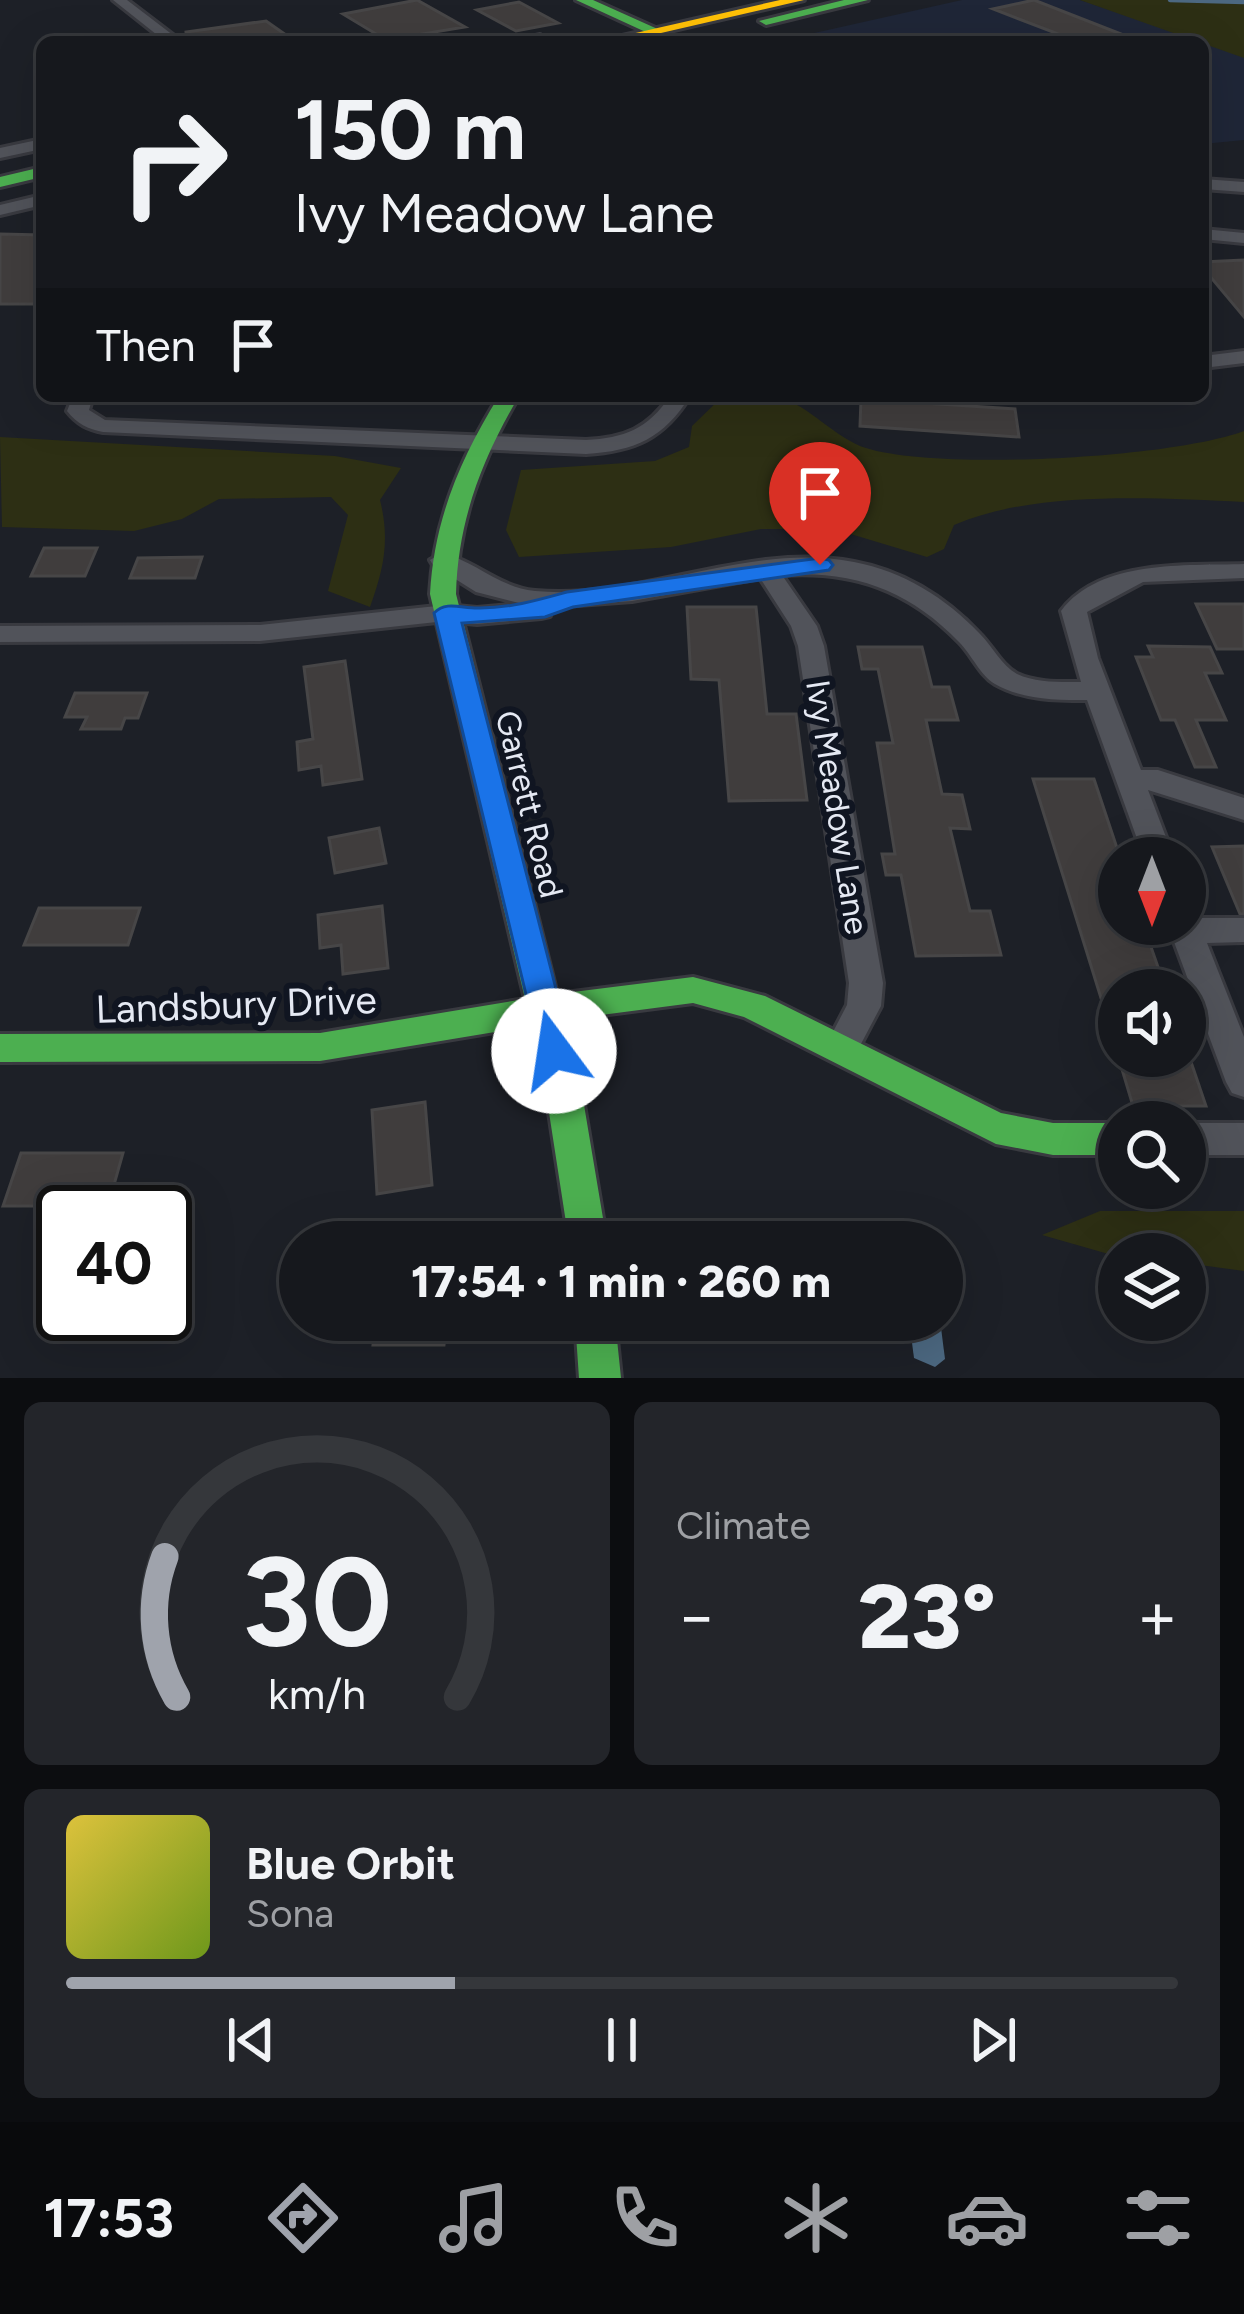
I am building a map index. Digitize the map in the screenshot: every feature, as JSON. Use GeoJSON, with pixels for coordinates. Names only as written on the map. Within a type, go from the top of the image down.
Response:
{"type":"FeatureCollection","features":[{"type":"Feature","properties":{"kind":"main road"},"geometry":{"type":"LineString","coordinates":[[582,0],[660,36]]}},
{"type":"Feature","properties":{"kind":"main road"},"geometry":{"type":"LineString","coordinates":[[603,0],[649,22],[662,36]]}},
{"type":"Feature","properties":{"kind":"main road"},"geometry":{"type":"LineString","coordinates":[[671,36],[798,0]]}},
{"type":"Feature","properties":{"kind":"main road"},"geometry":{"type":"LineString","coordinates":[[674,36],[862,0]]}},
{"type":"Feature","properties":{"kind":"main road"},"geometry":{"type":"LineString","coordinates":[[0,181],[36,173]]}},
{"type":"Feature","properties":{"kind":"main road","name":"Garrett Road"},"geometry":{"type":"LineString","coordinates":[[504,402],[479,442],[450,506],[442,560],[446,613],[564,1093],[585,1221]]}},
{"type":"Feature","properties":{"kind":"main road"},"geometry":{"type":"LineString","coordinates":[[544,1009],[638,994],[710,992],[753,1006],[996,1128],[1053,1139],[1098,1139]]}},
{"type":"Feature","properties":{"kind":"main road","name":"Landsbury Drive"},"geometry":{"type":"LineString","coordinates":[[0,1048],[300,1048],[544,1009]]}},
{"type":"Feature","properties":{"kind":"main road"},"geometry":{"type":"LineString","coordinates":[[597,1341],[600,1378]]}},
{"type":"Feature","properties":{"kind":"street"},"geometry":{"type":"LineString","coordinates":[[119,0],[167,36]]}},
{"type":"Feature","properties":{"kind":"street"},"geometry":{"type":"LineString","coordinates":[[0,154],[36,146]]}},
{"type":"Feature","properties":{"kind":"street"},"geometry":{"type":"LineString","coordinates":[[1209,185],[1244,188]]}},
{"type":"Feature","properties":{"kind":"street"},"geometry":{"type":"LineString","coordinates":[[0,210],[36,201]]}},
{"type":"Feature","properties":{"kind":"street"},"geometry":{"type":"LineString","coordinates":[[1209,235],[1244,238]]}},
{"type":"Feature","properties":{"kind":"street"},"geometry":{"type":"LineString","coordinates":[[1209,361],[1244,357]]}},
{"type":"Feature","properties":{"kind":"street"},"geometry":{"type":"LineString","coordinates":[[81,402],[78,411],[103,426],[586,447],[630,442],[662,426],[676,402]]}},
{"type":"Feature","properties":{"kind":"street"},"geometry":{"type":"LineString","coordinates":[[442,560],[484,590],[567,600]]}},
{"type":"Feature","properties":{"kind":"street"},"geometry":{"type":"LineString","coordinates":[[0,634],[260,633],[446,613],[508,614],[545,609],[567,600],[839,566],[887,578],[921,598],[983,652],[996,673],[1028,687],[1094,683]]}},
{"type":"Feature","properties":{"kind":"street"},"geometry":{"type":"LineString","coordinates":[[1151,837],[1073,622],[1081,603],[1138,575],[1244,571]]}},
{"type":"Feature","properties":{"kind":"street","name":"Ivy Meadow Lane"},"geometry":{"type":"LineString","coordinates":[[768,572],[804,626],[811,646],[866,983],[864,1006],[841,1049]]}},
{"type":"Feature","properties":{"kind":"street"},"geometry":{"type":"LineString","coordinates":[[1130,780],[1158,780],[1244,808]]}},
{"type":"Feature","properties":{"kind":"street"},"geometry":{"type":"LineString","coordinates":[[1206,929],[1244,930]]}},
{"type":"Feature","properties":{"kind":"street"},"geometry":{"type":"LineString","coordinates":[[1192,945],[1244,1082]]}},
{"type":"Feature","properties":{"kind":"street"},"geometry":{"type":"LineString","coordinates":[[1206,1139],[1244,1139]]}},
{"type":"Feature","properties":{"kind":"shaded area"},"geometry":{"type":"Polygon","coordinates":[[[962,0],[1080,0],[1187,36],[801,36],[962,0]]]}},
{"type":"Feature","properties":{"kind":"shaded area"},"geometry":{"type":"Polygon","coordinates":[[[1209,43],[1244,55],[1244,140],[1209,143],[1209,43]]]}},
{"type":"Feature","properties":{"kind":"shaded area"},"geometry":{"type":"Polygon","coordinates":[[[912,1341],[943,1341],[945,1359],[935,1367],[914,1358],[912,1341]]]}},
{"type":"Feature","properties":{"kind":"green space"},"geometry":{"type":"Polygon","coordinates":[[[1080,0],[1244,0],[1244,58],[1209,46],[1209,36],[1182,36],[1080,0]]]}},
{"type":"Feature","properties":{"kind":"green space"},"geometry":{"type":"Polygon","coordinates":[[[717,402],[790,402],[866,448],[900,455],[999,460],[1165,448],[1244,431],[1244,502],[1096,499],[1021,506],[954,525],[944,549],[927,557],[834,529],[761,529],[671,547],[519,557],[506,530],[521,470],[655,461],[689,447],[692,426],[717,402]]]}},
{"type":"Feature","properties":{"kind":"green space"},"geometry":{"type":"Polygon","coordinates":[[[0,437],[335,456],[401,468],[380,500],[384,554],[370,607],[328,591],[348,515],[331,497],[219,499],[182,519],[134,531],[2,527],[0,437]]]}},
{"type":"Feature","properties":{"kind":"green space"},"geometry":{"type":"Polygon","coordinates":[[[1100,1211],[1244,1211],[1244,1271],[1206,1266],[1206,1233],[1098,1233],[1098,1251],[1042,1235],[1100,1211]]]}},
{"type":"Feature","properties":{"kind":"building"},"geometry":{"type":"Polygon","coordinates":[[[417,0],[465,27],[379,36],[343,14],[417,0]]]}},
{"type":"Feature","properties":{"kind":"building"},"geometry":{"type":"Polygon","coordinates":[[[1034,0],[1126,36],[1063,36],[993,9],[1034,0]]]}},
{"type":"Feature","properties":{"kind":"building"},"geometry":{"type":"Polygon","coordinates":[[[519,2],[558,23],[516,31],[477,10],[519,2]]]}},
{"type":"Feature","properties":{"kind":"building"},"geometry":{"type":"Polygon","coordinates":[[[266,21],[287,36],[186,36],[186,32],[266,21]]]}},
{"type":"Feature","properties":{"kind":"building"},"geometry":{"type":"Polygon","coordinates":[[[0,234],[36,235],[36,304],[0,304],[0,234]]]}},
{"type":"Feature","properties":{"kind":"building"},"geometry":{"type":"Polygon","coordinates":[[[1244,260],[1244,317],[1209,275],[1209,262],[1244,260]]]}},
{"type":"Feature","properties":{"kind":"building"},"geometry":{"type":"Polygon","coordinates":[[[861,402],[1015,409],[1019,437],[860,426],[861,402]]]}},
{"type":"Feature","properties":{"kind":"building"},"geometry":{"type":"Polygon","coordinates":[[[44,548],[97,548],[85,576],[31,576],[44,548]]]}},
{"type":"Feature","properties":{"kind":"building"},"geometry":{"type":"Polygon","coordinates":[[[202,557],[195,578],[130,578],[138,558],[202,557]]]}},
{"type":"Feature","properties":{"kind":"building"},"geometry":{"type":"Polygon","coordinates":[[[1196,604],[1244,604],[1244,649],[1217,649],[1196,604]]]}},
{"type":"Feature","properties":{"kind":"building"},"geometry":{"type":"Polygon","coordinates":[[[687,607],[756,607],[767,714],[796,714],[807,800],[729,801],[719,680],[691,679],[687,607]]]}},
{"type":"Feature","properties":{"kind":"building"},"geometry":{"type":"Polygon","coordinates":[[[1148,646],[1210,647],[1222,673],[1205,673],[1226,720],[1196,720],[1216,767],[1195,767],[1175,720],[1161,720],[1136,657],[1153,657],[1148,646]]]}},
{"type":"Feature","properties":{"kind":"building"},"geometry":{"type":"Polygon","coordinates":[[[858,647],[922,647],[932,687],[949,687],[958,720],[926,720],[942,794],[962,795],[970,829],[950,828],[970,911],[990,911],[1001,955],[916,956],[901,875],[886,875],[882,854],[895,854],[877,743],[893,743],[878,669],[862,669],[858,647]]]}},
{"type":"Feature","properties":{"kind":"building"},"geometry":{"type":"Polygon","coordinates":[[[345,661],[362,779],[323,785],[321,766],[299,770],[297,742],[313,739],[304,667],[345,661]]]}},
{"type":"Feature","properties":{"kind":"building"},"geometry":{"type":"Polygon","coordinates":[[[75,693],[147,693],[138,718],[125,718],[121,729],[81,729],[87,717],[65,717],[75,693]]]}},
{"type":"Feature","properties":{"kind":"building"},"geometry":{"type":"Polygon","coordinates":[[[1033,779],[1094,779],[1113,837],[1098,837],[1098,945],[1150,945],[1159,969],[1098,969],[1098,988],[1033,779]]]}},
{"type":"Feature","properties":{"kind":"building"},"geometry":{"type":"Polygon","coordinates":[[[379,828],[386,863],[335,873],[329,838],[379,828]]]}},
{"type":"Feature","properties":{"kind":"building"},"geometry":{"type":"Polygon","coordinates":[[[1244,846],[1244,914],[1240,914],[1212,847],[1244,846]]]}},
{"type":"Feature","properties":{"kind":"building"},"geometry":{"type":"Polygon","coordinates":[[[382,906],[388,968],[343,974],[341,945],[320,948],[318,915],[382,906]]]}},
{"type":"Feature","properties":{"kind":"building"},"geometry":{"type":"Polygon","coordinates":[[[39,908],[140,908],[128,945],[24,945],[39,908]]]}},
{"type":"Feature","properties":{"kind":"building"},"geometry":{"type":"Polygon","coordinates":[[[1124,1077],[1196,1077],[1204,1101],[1132,1101],[1124,1077]]]}},
{"type":"Feature","properties":{"kind":"building"},"geometry":{"type":"Polygon","coordinates":[[[425,1102],[432,1185],[377,1194],[372,1110],[425,1102]]]}},
{"type":"Feature","properties":{"kind":"building"},"geometry":{"type":"Polygon","coordinates":[[[21,1153],[123,1153],[114,1185],[36,1185],[36,1206],[3,1206],[21,1153]]]}},
{"type":"Feature","properties":{"kind":"building"},"geometry":{"type":"Polygon","coordinates":[[[373,1341],[444,1341],[444,1345],[373,1345],[373,1341]]]}},
{"type":"Feature","properties":{"kind":"waterway"},"geometry":{"type":"LineString","coordinates":[[1170,0],[1244,2]]}},
{"type":"Feature","properties":{"kind":"traffic: fast"},"geometry":{"type":"LineString","coordinates":[[582,0],[655,31]]}},
{"type":"Feature","properties":{"kind":"traffic: fast"},"geometry":{"type":"LineString","coordinates":[[766,21],[862,0]]}},
{"type":"Feature","properties":{"kind":"traffic: fast"},"geometry":{"type":"LineString","coordinates":[[0,182],[36,173]]}},
{"type":"Feature","properties":{"kind":"traffic: fast"},"geometry":{"type":"LineString","coordinates":[[506,402],[482,443],[453,514],[443,594],[564,1093],[585,1221]]}},
{"type":"Feature","properties":{"kind":"traffic: fast"},"geometry":{"type":"LineString","coordinates":[[0,1048],[320,1047],[638,994],[693,990],[753,1006],[996,1128],[1053,1139],[1098,1139]]}},
{"type":"Feature","properties":{"kind":"traffic: fast"},"geometry":{"type":"LineString","coordinates":[[597,1341],[600,1378]]}},
{"type":"Feature","properties":{"kind":"traffic: slow"},"geometry":{"type":"LineString","coordinates":[[631,36],[798,0]]}},
{"type":"Feature","properties":{"kind":"route"},"geometry":{"type":"LineString","coordinates":[[554,1051],[446,613],[477,616],[545,609],[567,600],[820,565]]}}]}
